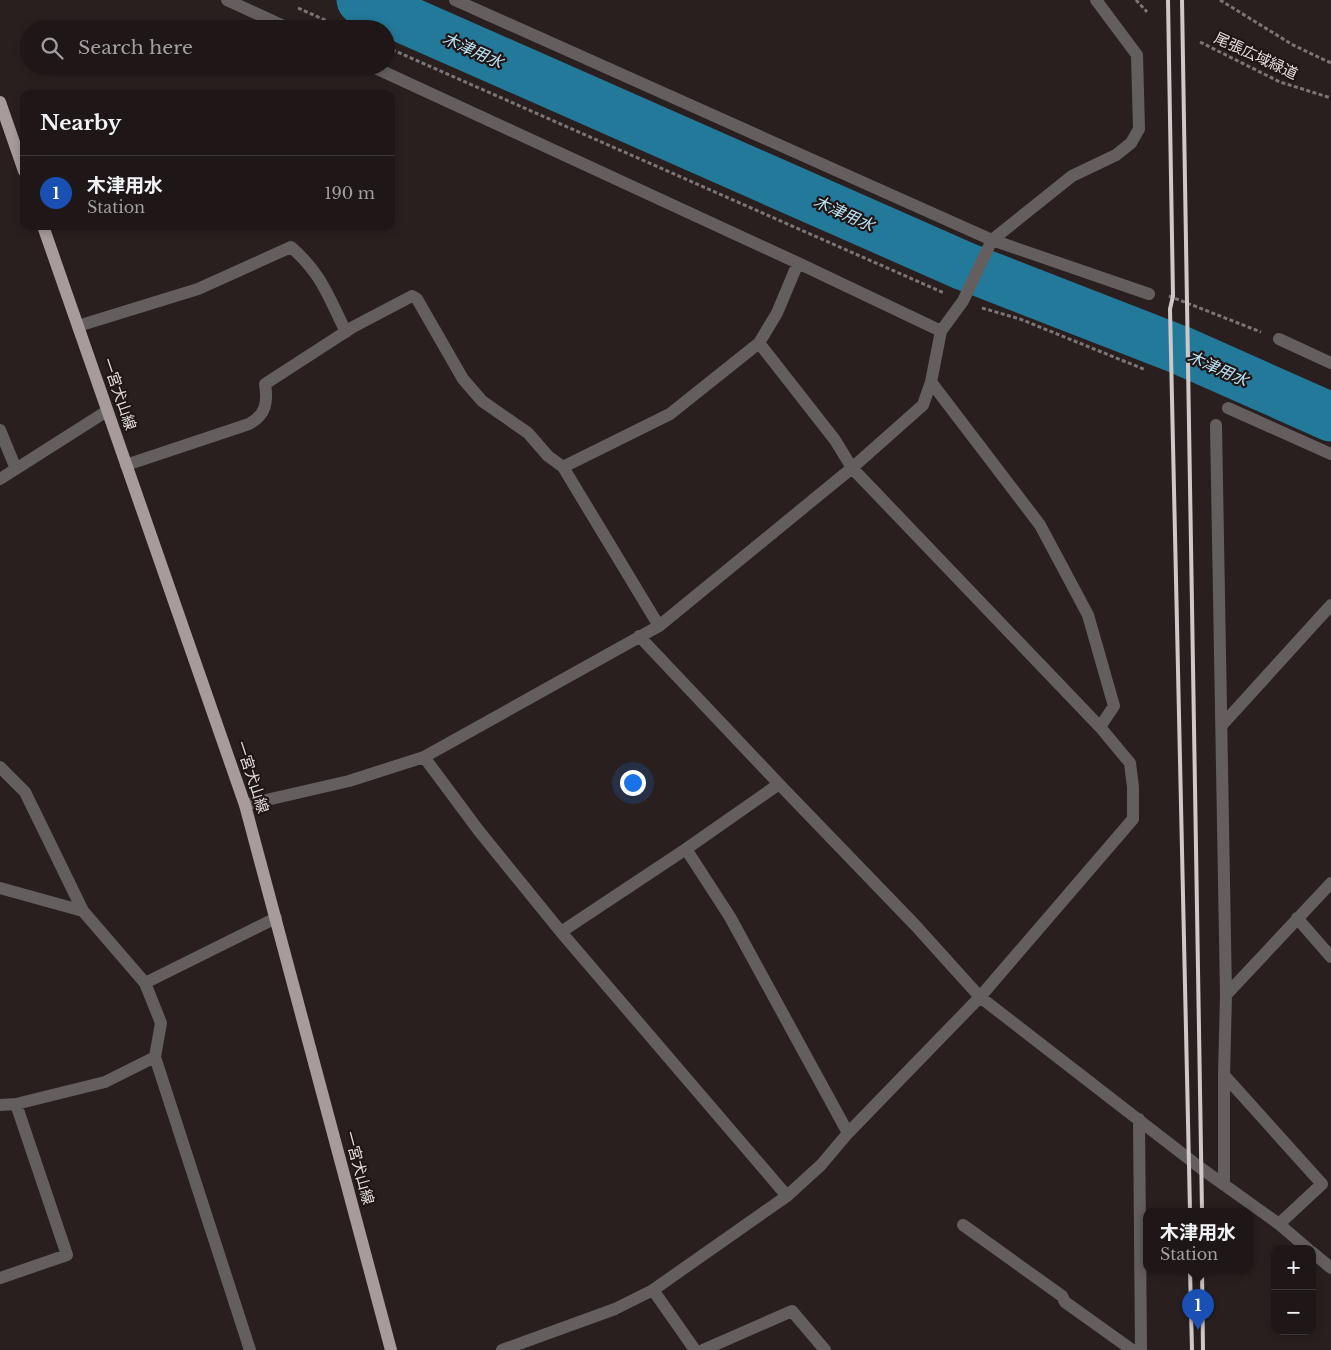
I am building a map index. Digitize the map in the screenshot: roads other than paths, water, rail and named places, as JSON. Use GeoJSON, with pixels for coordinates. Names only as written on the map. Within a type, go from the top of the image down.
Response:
{"type":"FeatureCollection","features":[{"type":"Feature","properties":{"kind":"main road"},"geometry":{"type":"LineString","coordinates":[[0,102],[20,160]]}},
{"type":"Feature","properties":{"kind":"main road","name":"一宮犬山線"},"geometry":{"type":"LineString","coordinates":[[44,230],[245,805],[390,1350]]}},
{"type":"Feature","properties":{"kind":"street"},"geometry":{"type":"LineString","coordinates":[[227,0],[270,20]]}},
{"type":"Feature","properties":{"kind":"street"},"geometry":{"type":"LineString","coordinates":[[455,0],[992,240],[1149,294]]}},
{"type":"Feature","properties":{"kind":"street"},"geometry":{"type":"LineString","coordinates":[[245,805],[349,781],[424,757],[659,626],[852,468],[923,405],[931,382],[941,331],[963,301],[992,240],[1072,176],[1116,155],[1131,143],[1139,129],[1137,55],[1096,0]]}},
{"type":"Feature","properties":{"kind":"street"},"geometry":{"type":"LineString","coordinates":[[391,75],[941,331]]}},
{"type":"Feature","properties":{"kind":"street"},"geometry":{"type":"LineString","coordinates":[[78,326],[198,289],[291,247],[306,260],[318,275],[346,332]]}},
{"type":"Feature","properties":{"kind":"street"},"geometry":{"type":"LineString","coordinates":[[563,467],[670,414],[759,343],[777,313],[798,263]]}},
{"type":"Feature","properties":{"kind":"street"},"geometry":{"type":"LineString","coordinates":[[126,465],[250,424],[257,420],[267,402],[265,384],[346,332],[412,296],[417,299],[463,379],[471,389],[491,409],[528,432],[548,456],[563,467],[659,626]]}},
{"type":"Feature","properties":{"kind":"street"},"geometry":{"type":"LineString","coordinates":[[1279,340],[1331,364]]}},
{"type":"Feature","properties":{"kind":"street"},"geometry":{"type":"LineString","coordinates":[[502,1350],[615,1309],[653,1290],[786,1196],[820,1166],[848,1134],[980,997],[1133,819],[1133,787],[1130,763],[1100,728],[852,468],[835,440],[759,343]]}},
{"type":"Feature","properties":{"kind":"street"},"geometry":{"type":"LineString","coordinates":[[931,382],[1040,525],[1088,615],[1114,706],[1100,728]]}},
{"type":"Feature","properties":{"kind":"street"},"geometry":{"type":"LineString","coordinates":[[1228,408],[1331,454]]}},
{"type":"Feature","properties":{"kind":"street"},"geometry":{"type":"LineString","coordinates":[[0,479],[107,410]]}},
{"type":"Feature","properties":{"kind":"street"},"geometry":{"type":"LineString","coordinates":[[1216,425],[1226,995],[1224,1185]]}},
{"type":"Feature","properties":{"kind":"street"},"geometry":{"type":"LineString","coordinates":[[0,430],[16,469]]}},
{"type":"Feature","properties":{"kind":"street"},"geometry":{"type":"LineString","coordinates":[[1222,725],[1331,605]]}},
{"type":"Feature","properties":{"kind":"street"},"geometry":{"type":"LineString","coordinates":[[639,636],[915,925],[980,997],[1224,1185],[1279,1224],[1303,1245]]}},
{"type":"Feature","properties":{"kind":"street"},"geometry":{"type":"LineString","coordinates":[[424,757],[479,832],[561,932],[786,1196]]}},
{"type":"Feature","properties":{"kind":"street"},"geometry":{"type":"LineString","coordinates":[[0,767],[25,792],[83,911],[145,983],[161,1023],[155,1057],[250,1350]]}},
{"type":"Feature","properties":{"kind":"street"},"geometry":{"type":"LineString","coordinates":[[561,932],[686,849],[779,784]]}},
{"type":"Feature","properties":{"kind":"street"},"geometry":{"type":"LineString","coordinates":[[686,849],[730,917],[848,1134]]}},
{"type":"Feature","properties":{"kind":"street"},"geometry":{"type":"LineString","coordinates":[[1226,995],[1331,883]]}},
{"type":"Feature","properties":{"kind":"street"},"geometry":{"type":"LineString","coordinates":[[0,888],[83,911]]}},
{"type":"Feature","properties":{"kind":"street"},"geometry":{"type":"LineString","coordinates":[[145,983],[276,918]]}},
{"type":"Feature","properties":{"kind":"street"},"geometry":{"type":"LineString","coordinates":[[1297,918],[1331,957]]}},
{"type":"Feature","properties":{"kind":"street"},"geometry":{"type":"LineString","coordinates":[[0,1104],[16,1104],[105,1082],[155,1057]]}},
{"type":"Feature","properties":{"kind":"street"},"geometry":{"type":"LineString","coordinates":[[1224,1075],[1322,1184],[1279,1224]]}},
{"type":"Feature","properties":{"kind":"street"},"geometry":{"type":"LineString","coordinates":[[0,1278],[67,1255],[16,1104]]}},
{"type":"Feature","properties":{"kind":"street"},"geometry":{"type":"LineString","coordinates":[[1139,1119],[1141,1350]]}},
{"type":"Feature","properties":{"kind":"street"},"geometry":{"type":"LineString","coordinates":[[963,1225],[1062,1296],[1065,1302],[1132,1350]]}},
{"type":"Feature","properties":{"kind":"street"},"geometry":{"type":"LineString","coordinates":[[1316,1255],[1331,1268]]}},
{"type":"Feature","properties":{"kind":"street"},"geometry":{"type":"LineString","coordinates":[[653,1290],[695,1350]]}},
{"type":"Feature","properties":{"kind":"street"},"geometry":{"type":"LineString","coordinates":[[703,1350],[792,1311],[825,1350]]}},
{"type":"Feature","properties":{"kind":"waterway","name":"木津用水"},"geometry":{"type":"LineString","coordinates":[[361,0],[964,266],[1180,350],[1331,417]]}},
{"type":"Feature","properties":{"kind":"railway"},"geometry":{"type":"LineString","coordinates":[[1168,0],[1173,296],[1170,309],[1190,1208]]}},
{"type":"Feature","properties":{"kind":"railway"},"geometry":{"type":"LineString","coordinates":[[1182,0],[1202,1208]]}},
{"type":"Feature","properties":{"kind":"railway"},"geometry":{"type":"LineString","coordinates":[[1190,1273],[1192,1350]]}},
{"type":"Feature","properties":{"kind":"railway"},"geometry":{"type":"LineString","coordinates":[[1202,1273],[1203,1350]]}},
{"type":"Feature","properties":{"kind":"place","name":"木津用水"},"geometry":{"type":"Point","coordinates":[1198,1330]}}]}
